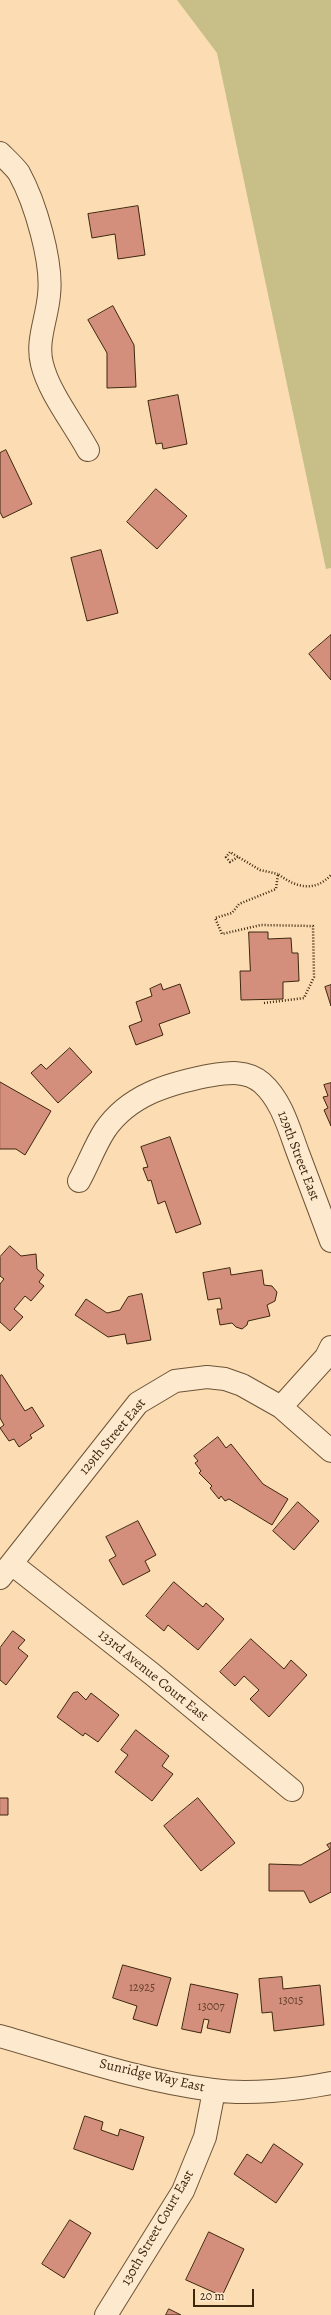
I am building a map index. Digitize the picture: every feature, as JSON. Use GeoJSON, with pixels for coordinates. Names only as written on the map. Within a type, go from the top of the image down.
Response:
{"type":"FeatureCollection","features":[{"type":"Feature","properties":{"kind":"street"},"geometry":{"type":"LineString","coordinates":[[0,153],[18,171],[35,208],[48,270],[50,295],[40,340],[42,364],[51,387],[88,450]]}},
{"type":"Feature","properties":{"kind":"street","name":"129th Street East"},"geometry":{"type":"LineString","coordinates":[[79,1181],[106,1130],[122,1112],[150,1091],[176,1082],[229,1072],[255,1078],[269,1091],[280,1108],[331,1241]]}},
{"type":"Feature","properties":{"kind":"street"},"geometry":{"type":"LineString","coordinates":[[281,1407],[326,1357],[331,1347]]}},
{"type":"Feature","properties":{"kind":"street","name":"129th Street East"},"geometry":{"type":"LineString","coordinates":[[6,1571],[138,1403],[147,1396],[175,1381],[207,1377],[225,1379],[242,1385],[281,1407],[331,1451]]}},
{"type":"Feature","properties":{"kind":"street","name":"133rd Avenue Court East"},"geometry":{"type":"LineString","coordinates":[[6,1571],[152,1674],[292,1790]]}},
{"type":"Feature","properties":{"kind":"street","name":"Sunridge Way East"},"geometry":{"type":"LineString","coordinates":[[0,2036],[165,2082],[214,2091],[279,2091],[331,2083]]}},
{"type":"Feature","properties":{"kind":"street","name":"130th Street Court East"},"geometry":{"type":"LineString","coordinates":[[106,2315],[183,2191],[205,2137],[214,2091]]}},
{"type":"Feature","properties":{"kind":"path"},"geometry":{"type":"LineString","coordinates":[[238,857],[260,870],[278,874],[298,886],[311,886],[325,881],[331,874]]}},
{"type":"Feature","properties":{"kind":"path"},"geometry":{"type":"LineString","coordinates":[[264,1003],[304,998],[314,977],[313,926],[261,925],[222,934],[215,918],[232,913],[239,904],[276,889],[278,874]]}},
{"type":"Feature","properties":{"kind":"shaded area"},"geometry":{"type":"Polygon","coordinates":[[[177,0],[331,0],[331,568],[326,569],[217,53],[177,0]]]}},
{"type":"Feature","properties":{"kind":"building"},"geometry":{"type":"Polygon","coordinates":[[[138,206],[145,255],[118,259],[115,234],[92,238],[88,214],[138,206]]]}},
{"type":"Feature","properties":{"kind":"building"},"geometry":{"type":"Polygon","coordinates":[[[113,306],[134,345],[136,387],[107,388],[107,353],[88,320],[113,306]]]}},
{"type":"Feature","properties":{"kind":"building"},"geometry":{"type":"Polygon","coordinates":[[[178,395],[187,444],[163,449],[162,443],[156,444],[148,401],[178,395]]]}},
{"type":"Feature","properties":{"kind":"building"},"geometry":{"type":"Polygon","coordinates":[[[6,450],[32,504],[3,518],[0,512],[0,453],[6,450]]]}},
{"type":"Feature","properties":{"kind":"building"},"geometry":{"type":"Polygon","coordinates":[[[156,489],[187,516],[157,549],[127,522],[156,489]]]}},
{"type":"Feature","properties":{"kind":"building"},"geometry":{"type":"Polygon","coordinates":[[[101,550],[118,613],[87,621],[71,558],[101,550]]]}},
{"type":"Feature","properties":{"kind":"building"},"geometry":{"type":"Polygon","coordinates":[[[331,635],[331,680],[309,654],[331,635]]]}},
{"type":"Feature","properties":{"kind":"building"},"geometry":{"type":"Polygon","coordinates":[[[249,932],[268,932],[268,939],[291,938],[292,953],[298,953],[299,981],[283,982],[283,999],[241,1000],[240,971],[250,971],[249,932]]]}},
{"type":"Feature","properties":{"kind":"building"},"geometry":{"type":"Polygon","coordinates":[[[161,984],[163,990],[180,984],[190,1013],[159,1024],[163,1035],[136,1045],[129,1026],[142,1021],[136,1002],[152,996],[150,989],[161,984]]]}},
{"type":"Feature","properties":{"kind":"building"},"geometry":{"type":"Polygon","coordinates":[[[331,985],[331,1006],[325,987],[331,985]]]}},
{"type":"Feature","properties":{"kind":"building"},"geometry":{"type":"Polygon","coordinates":[[[70,1048],[92,1072],[58,1103],[31,1073],[41,1064],[46,1069],[70,1048]]]}},
{"type":"Feature","properties":{"kind":"building"},"geometry":{"type":"Polygon","coordinates":[[[0,1082],[51,1111],[25,1155],[16,1149],[0,1149],[0,1082]]]}},
{"type":"Feature","properties":{"kind":"building"},"geometry":{"type":"Polygon","coordinates":[[[331,1083],[331,1126],[324,1110],[328,1108],[323,1097],[328,1096],[324,1085],[331,1083]]]}},
{"type":"Feature","properties":{"kind":"building"},"geometry":{"type":"Polygon","coordinates":[[[170,1137],[201,1224],[176,1233],[165,1201],[158,1204],[151,1180],[148,1181],[143,1168],[148,1167],[141,1147],[170,1137]]]}},
{"type":"Feature","properties":{"kind":"building"},"geometry":{"type":"Polygon","coordinates":[[[10,1246],[21,1256],[36,1254],[37,1269],[44,1275],[39,1282],[44,1286],[31,1301],[25,1296],[14,1309],[23,1317],[10,1331],[0,1322],[0,1284],[4,1279],[0,1276],[0,1257],[10,1246]]]}},
{"type":"Feature","properties":{"kind":"building"},"geometry":{"type":"Polygon","coordinates":[[[230,1268],[231,1275],[262,1270],[264,1285],[272,1286],[277,1292],[275,1301],[267,1305],[270,1316],[248,1321],[247,1325],[242,1329],[236,1327],[232,1323],[220,1325],[217,1309],[222,1309],[220,1298],[208,1300],[203,1273],[230,1268]]]}},
{"type":"Feature","properties":{"kind":"building"},"geometry":{"type":"Polygon","coordinates":[[[142,1294],[151,1340],[127,1344],[125,1334],[108,1337],[75,1315],[86,1299],[107,1313],[120,1310],[128,1297],[142,1294]]]}},
{"type":"Feature","properties":{"kind":"building"},"geometry":{"type":"Polygon","coordinates":[[[2,1375],[25,1411],[32,1407],[44,1426],[30,1435],[32,1438],[19,1447],[14,1439],[9,1441],[0,1428],[4,1425],[0,1418],[0,1376],[2,1375]]]}},
{"type":"Feature","properties":{"kind":"building"},"geometry":{"type":"Polygon","coordinates":[[[218,1437],[226,1448],[231,1444],[263,1484],[288,1499],[272,1525],[229,1499],[225,1501],[221,1496],[219,1499],[210,1488],[212,1486],[199,1473],[201,1471],[195,1463],[198,1461],[194,1456],[218,1437]]]}},
{"type":"Feature","properties":{"kind":"building"},"geometry":{"type":"Polygon","coordinates":[[[298,1502],[319,1521],[294,1550],[273,1531],[298,1502]]]}},
{"type":"Feature","properties":{"kind":"building"},"geometry":{"type":"Polygon","coordinates":[[[138,1521],[156,1555],[145,1561],[150,1571],[123,1585],[109,1560],[116,1556],[106,1537],[138,1521]]]}},
{"type":"Feature","properties":{"kind":"building"},"geometry":{"type":"Polygon","coordinates":[[[174,1582],[203,1607],[206,1603],[224,1619],[198,1650],[168,1625],[164,1631],[146,1616],[174,1582]]]}},
{"type":"Feature","properties":{"kind":"building"},"geometry":{"type":"Polygon","coordinates":[[[13,1631],[25,1640],[18,1648],[28,1656],[6,1685],[0,1680],[0,1648],[13,1631]]]}},
{"type":"Feature","properties":{"kind":"building"},"geometry":{"type":"Polygon","coordinates":[[[251,1639],[284,1669],[291,1660],[307,1675],[269,1717],[250,1699],[259,1690],[244,1676],[235,1686],[220,1672],[251,1639]]]}},
{"type":"Feature","properties":{"kind":"building"},"geometry":{"type":"Polygon","coordinates":[[[78,1692],[86,1700],[91,1693],[119,1715],[98,1742],[85,1733],[83,1736],[57,1717],[73,1693],[78,1692]]]}},
{"type":"Feature","properties":{"kind":"building"},"geometry":{"type":"Polygon","coordinates":[[[136,1730],[169,1756],[162,1766],[173,1774],[152,1801],[115,1772],[128,1755],[121,1750],[136,1730]]]}},
{"type":"Feature","properties":{"kind":"building"},"geometry":{"type":"Polygon","coordinates":[[[0,1798],[8,1798],[8,1815],[0,1815],[0,1798]]]}},
{"type":"Feature","properties":{"kind":"building"},"geometry":{"type":"Polygon","coordinates":[[[198,1798],[235,1843],[201,1871],[164,1826],[198,1798]]]}},
{"type":"Feature","properties":{"kind":"building"},"geometry":{"type":"Polygon","coordinates":[[[331,1843],[331,1892],[310,1903],[304,1891],[269,1891],[269,1864],[301,1865],[330,1849],[327,1845],[331,1843]]]}},
{"type":"Feature","properties":{"kind":"building"},"geometry":{"type":"Polygon","coordinates":[[[123,1965],[171,1978],[157,2026],[133,2019],[137,2006],[113,1998],[123,1965]]]}},
{"type":"Feature","properties":{"kind":"building"},"geometry":{"type":"Polygon","coordinates":[[[282,1977],[283,1989],[320,1985],[324,2025],[274,2031],[272,2012],[262,2013],[259,1979],[282,1977]]]}},
{"type":"Feature","properties":{"kind":"building"},"geometry":{"type":"Polygon","coordinates":[[[191,1984],[238,1994],[230,2033],[207,2028],[209,2020],[204,2019],[201,2033],[182,2029],[191,1984]]]}},
{"type":"Feature","properties":{"kind":"building"},"geometry":{"type":"Polygon","coordinates":[[[85,2116],[103,2122],[101,2130],[118,2136],[120,2129],[144,2137],[133,2170],[74,2149],[85,2116]]]}},
{"type":"Feature","properties":{"kind":"building"},"geometry":{"type":"Polygon","coordinates":[[[274,2144],[303,2164],[276,2203],[234,2174],[247,2154],[261,2163],[274,2144]]]}},
{"type":"Feature","properties":{"kind":"building"},"geometry":{"type":"Polygon","coordinates":[[[70,2220],[91,2233],[64,2278],[42,2264],[70,2220]]]}},
{"type":"Feature","properties":{"kind":"building"},"geometry":{"type":"Polygon","coordinates":[[[209,2232],[244,2249],[222,2296],[186,2280],[209,2232]]]}},
{"type":"Feature","properties":{"kind":"building"},"geometry":{"type":"Polygon","coordinates":[[[169,2309],[181,2315],[166,2315],[169,2309]]]}}]}
